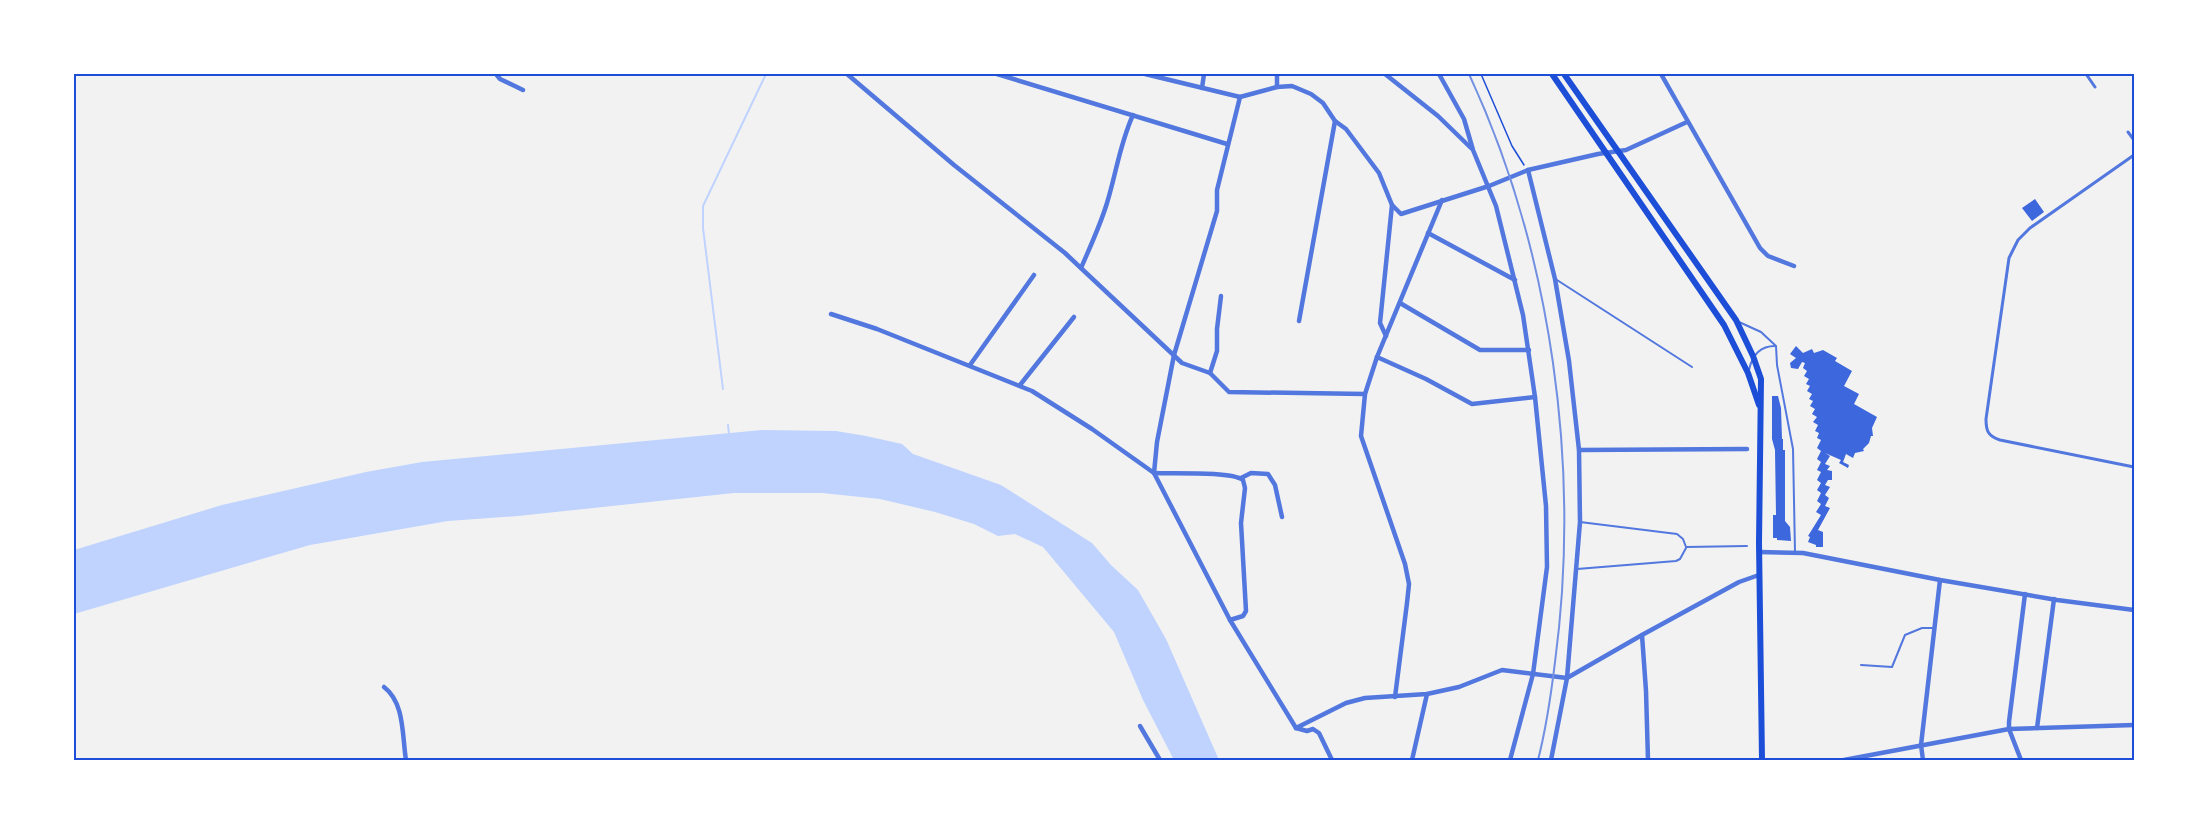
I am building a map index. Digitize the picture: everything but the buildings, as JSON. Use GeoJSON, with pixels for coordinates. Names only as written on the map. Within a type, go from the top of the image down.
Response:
{"type":"FeatureCollection","features":[{"type":"Feature","properties":{"kind":"main road"},"geometry":{"type":"LineString","coordinates":[[1552,74],[1725,325],[1748,373],[1759,406]]}},
{"type":"Feature","properties":{"kind":"main road"},"geometry":{"type":"LineString","coordinates":[[1564,74],[1736,320],[1761,379],[1759,575],[1762,760]]}},
{"type":"Feature","properties":{"kind":"street"},"geometry":{"type":"LineString","coordinates":[[496,74],[500,79],[523,90]]}},
{"type":"Feature","properties":{"kind":"street"},"geometry":{"type":"LineString","coordinates":[[847,74],[1081,268],[1182,363],[1210,373],[1225,390],[1232,393],[1365,394]]}},
{"type":"Feature","properties":{"kind":"street"},"geometry":{"type":"LineString","coordinates":[[997,74],[1227,144]]}},
{"type":"Feature","properties":{"kind":"street"},"geometry":{"type":"LineString","coordinates":[[1145,74],[1240,98],[1277,87],[1292,86],[1311,94],[1323,103],[1335,121],[1346,129],[1379,173],[1392,206],[1404,214],[1489,186],[1528,170],[1618,152],[1687,122]]}},
{"type":"Feature","properties":{"kind":"street"},"geometry":{"type":"LineString","coordinates":[[1202,88],[1204,74]]}},
{"type":"Feature","properties":{"kind":"street"},"geometry":{"type":"LineString","coordinates":[[1277,74],[1277,87]]}},
{"type":"Feature","properties":{"kind":"street"},"geometry":{"type":"LineString","coordinates":[[1385,74],[1438,116],[1473,150]]}},
{"type":"Feature","properties":{"kind":"street"},"geometry":{"type":"LineString","coordinates":[[1439,74],[1464,119],[1473,150],[1489,186],[1516,280],[1535,398],[1546,506],[1548,552],[1533,674],[1510,760]]}},
{"type":"Feature","properties":{"kind":"street"},"geometry":{"type":"LineString","coordinates":[[1661,74],[1760,248],[1768,256],[1794,266]]}},
{"type":"Feature","properties":{"kind":"street"},"geometry":{"type":"LineString","coordinates":[[2086,74],[2095,87]]}},
{"type":"Feature","properties":{"kind":"street"},"geometry":{"type":"LineString","coordinates":[[1154,473],[1157,442],[1174,355],[1217,211],[1217,190],[1240,98]]}},
{"type":"Feature","properties":{"kind":"street"},"geometry":{"type":"LineString","coordinates":[[1081,268],[1106,206],[1120,159],[1125,132],[1133,115]]}},
{"type":"Feature","properties":{"kind":"street"},"geometry":{"type":"LineString","coordinates":[[1299,321],[1335,121]]}},
{"type":"Feature","properties":{"kind":"street"},"geometry":{"type":"LineString","coordinates":[[2128,132],[2134,140]]}},
{"type":"Feature","properties":{"kind":"street"},"geometry":{"type":"LineString","coordinates":[[2134,155],[2040,220],[2018,240],[2009,258],[1986,430],[1992,437],[2000,440],[2134,467]]}},
{"type":"Feature","properties":{"kind":"street"},"geometry":{"type":"LineString","coordinates":[[1528,170],[1555,279],[1569,361],[1580,450],[1580,522],[1567,678],[1551,760]]}},
{"type":"Feature","properties":{"kind":"street"},"geometry":{"type":"LineString","coordinates":[[1395,697],[1408,584],[1405,564],[1361,436],[1365,394],[1377,357],[1442,200]]}},
{"type":"Feature","properties":{"kind":"street"},"geometry":{"type":"LineString","coordinates":[[1386,336],[1380,323],[1392,206]]}},
{"type":"Feature","properties":{"kind":"street"},"geometry":{"type":"LineString","coordinates":[[1428,233],[1516,280]]}},
{"type":"Feature","properties":{"kind":"street"},"geometry":{"type":"LineString","coordinates":[[970,365],[1034,275]]}},
{"type":"Feature","properties":{"kind":"street"},"geometry":{"type":"LineString","coordinates":[[1210,373],[1217,351],[1221,296]]}},
{"type":"Feature","properties":{"kind":"street"},"geometry":{"type":"LineString","coordinates":[[1400,303],[1480,351],[1529,350]]}},
{"type":"Feature","properties":{"kind":"street"},"geometry":{"type":"LineString","coordinates":[[831,314],[1020,385],[1092,429],[1154,473],[1230,620],[1296,728],[1307,731],[1313,729],[1318,733],[1332,760]]}},
{"type":"Feature","properties":{"kind":"street"},"geometry":{"type":"LineString","coordinates":[[1020,385],[1074,317]]}},
{"type":"Feature","properties":{"kind":"street"},"geometry":{"type":"LineString","coordinates":[[1377,357],[1426,379],[1472,404],[1535,398]]}},
{"type":"Feature","properties":{"kind":"street"},"geometry":{"type":"LineString","coordinates":[[1580,450],[1747,449]]}},
{"type":"Feature","properties":{"kind":"street"},"geometry":{"type":"LineString","coordinates":[[1154,473],[1241,478],[1251,473],[1268,474],[1275,485],[1282,517]]}},
{"type":"Feature","properties":{"kind":"street"},"geometry":{"type":"LineString","coordinates":[[1230,620],[1243,616],[1246,611],[1241,523],[1245,488],[1241,478]]}},
{"type":"Feature","properties":{"kind":"street"},"geometry":{"type":"LineString","coordinates":[[1759,552],[1795,552],[1940,580],[2134,610]]}},
{"type":"Feature","properties":{"kind":"street"},"geometry":{"type":"LineString","coordinates":[[1296,728],[1346,703],[1365,698],[1426,694],[1459,687],[1502,670],[1567,678],[1642,634],[1739,582],[1759,575]]}},
{"type":"Feature","properties":{"kind":"street"},"geometry":{"type":"LineString","coordinates":[[1923,760],[1921,745],[1940,580]]}},
{"type":"Feature","properties":{"kind":"street"},"geometry":{"type":"LineString","coordinates":[[2021,760],[2009,729],[2025,594]]}},
{"type":"Feature","properties":{"kind":"street"},"geometry":{"type":"LineString","coordinates":[[2037,728],[2054,599]]}},
{"type":"Feature","properties":{"kind":"street"},"geometry":{"type":"LineString","coordinates":[[1642,634],[1648,760]]}},
{"type":"Feature","properties":{"kind":"street"},"geometry":{"type":"LineString","coordinates":[[384,687],[393,694],[398,702],[406,760]]}},
{"type":"Feature","properties":{"kind":"street"},"geometry":{"type":"LineString","coordinates":[[1412,760],[1426,694]]}},
{"type":"Feature","properties":{"kind":"street"},"geometry":{"type":"LineString","coordinates":[[1844,760],[2009,729],[2134,725]]}},
{"type":"Feature","properties":{"kind":"street"},"geometry":{"type":"LineString","coordinates":[[1140,726],[1160,760]]}},
{"type":"Feature","properties":{"kind":"lane"},"geometry":{"type":"LineString","coordinates":[[1555,279],[1692,367]]}},
{"type":"Feature","properties":{"kind":"lane"},"geometry":{"type":"LineString","coordinates":[[1736,320],[1766,335],[1776,346],[1777,365],[1793,449],[1795,552]]}},
{"type":"Feature","properties":{"kind":"lane"},"geometry":{"type":"LineString","coordinates":[[1748,373],[1753,356],[1763,348],[1776,346]]}},
{"type":"Feature","properties":{"kind":"lane"},"geometry":{"type":"LineString","coordinates":[[1576,569],[1676,561],[1683,555],[1686,548],[1683,538],[1677,534],[1580,522]]}},
{"type":"Feature","properties":{"kind":"lane"},"geometry":{"type":"LineString","coordinates":[[1686,548],[1747,546]]}},
{"type":"Feature","properties":{"kind":"lane"},"geometry":{"type":"LineString","coordinates":[[1861,665],[1892,667],[1905,636],[1922,627],[1934,627]]}},
{"type":"Feature","properties":{"kind":"path"},"geometry":{"type":"LineString","coordinates":[[1481,74],[1512,146],[1528,170]]}},
{"type":"Feature","properties":{"kind":"water"},"geometry":{"type":"Polygon","coordinates":[[[762,430],[836,431],[902,444],[913,454],[1001,485],[1092,543],[1111,565],[1138,590],[1166,639],[1219,760],[1174,760],[1143,700],[1114,632],[1043,547],[1015,534],[998,536],[974,524],[880,499],[822,493],[734,493],[518,516],[448,521],[310,545],[74,614],[74,550],[222,505],[366,472],[422,462],[762,430]]]}},
{"type":"Feature","properties":{"kind":"waterway"},"geometry":{"type":"LineString","coordinates":[[723,389],[703,228],[703,206],[766,74]]}},
{"type":"Feature","properties":{"kind":"waterway"},"geometry":{"type":"LineString","coordinates":[[728,425],[729,434]]}},
{"type":"Feature","properties":{"kind":"railway"},"geometry":{"type":"LineString","coordinates":[[1469,74],[1498,143],[1521,214],[1540,287],[1553,362],[1561,437],[1564,513],[1562,588],[1552,687],[1538,760]]}}]}
